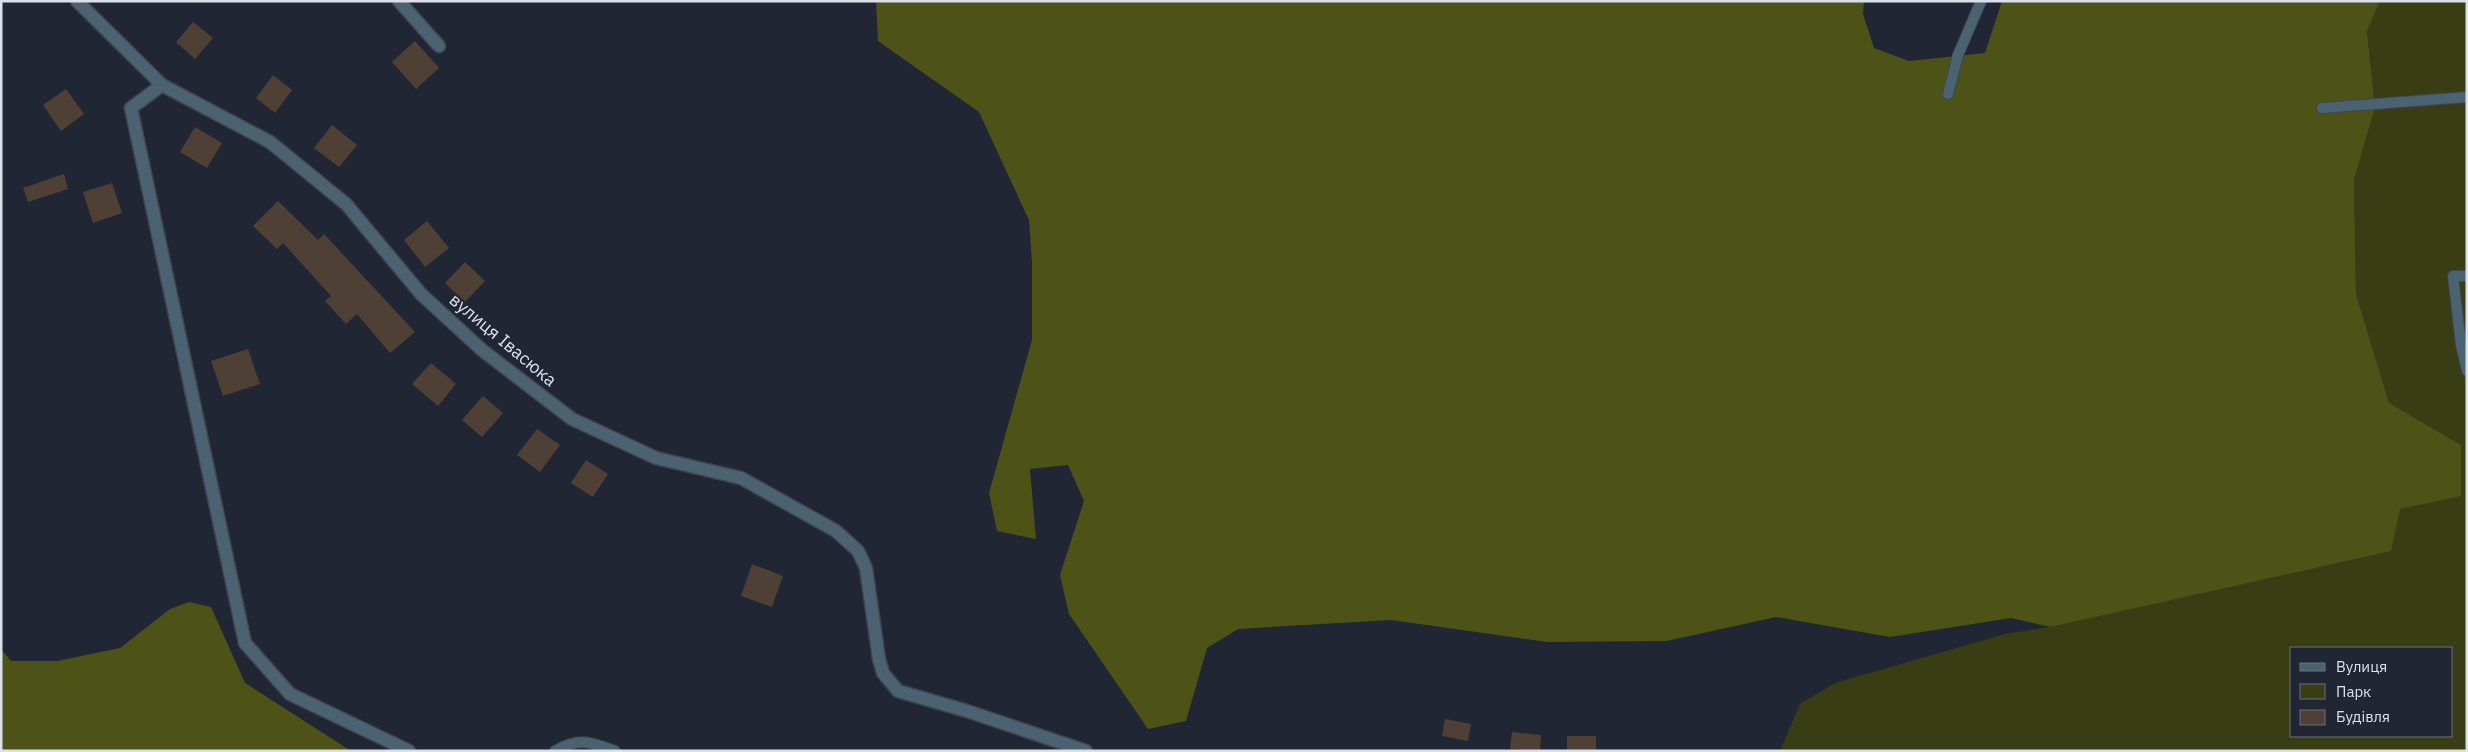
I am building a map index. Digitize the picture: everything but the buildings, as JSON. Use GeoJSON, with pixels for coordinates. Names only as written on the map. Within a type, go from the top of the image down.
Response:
{"type":"FeatureCollection","features":[{"type":"Feature","properties":{"kind":"street","name":"вулиця Івасюка"},"geometry":{"type":"LineString","coordinates":[[77,1],[162,85],[270,142],[346,204],[421,294],[482,350],[572,420],[656,458],[741,478],[836,531],[862,557],[866,568],[879,659],[883,673],[898,691],[967,711],[1086,751]]}},
{"type":"Feature","properties":{"kind":"street"},"geometry":{"type":"LineString","coordinates":[[399,1],[440,46]]}},
{"type":"Feature","properties":{"kind":"street"},"geometry":{"type":"LineString","coordinates":[[162,85],[131,108],[245,643],[290,694],[409,751]]}},
{"type":"Feature","properties":{"kind":"lane"},"geometry":{"type":"LineString","coordinates":[[1948,94],[1958,55],[1981,1]]}},
{"type":"Feature","properties":{"kind":"lane"},"geometry":{"type":"LineString","coordinates":[[2322,108],[2467,97]]}},
{"type":"Feature","properties":{"kind":"lane"},"geometry":{"type":"LineString","coordinates":[[2467,276],[2453,276],[2460,345],[2467,371]]}},
{"type":"Feature","properties":{"kind":"lane"},"geometry":{"type":"LineString","coordinates":[[555,751],[569,743],[579,741],[590,742],[615,751]]}},
{"type":"Feature","properties":{"kind":"green space"},"geometry":{"type":"Polygon","coordinates":[[[876,1],[1864,1],[1863,14],[1874,48],[1909,61],[1985,53],[2002,1],[2380,1],[2367,31],[2375,108],[2354,179],[2356,294],[2389,403],[2461,445],[2461,496],[2400,509],[2391,551],[2050,627],[2011,618],[1890,637],[1776,617],[1667,641],[1548,642],[1391,620],[1238,629],[1207,648],[1186,721],[1148,729],[1069,614],[1060,575],[1084,501],[1068,465],[1030,469],[1036,539],[997,531],[989,493],[1032,340],[1032,262],[1029,220],[979,112],[878,41],[876,1]]]}},
{"type":"Feature","properties":{"kind":"green space"},"geometry":{"type":"Polygon","coordinates":[[[2380,1],[2467,1],[2467,751],[1780,751],[1800,704],[1835,683],[2005,634],[2050,627],[2400,509],[2461,495],[2461,445],[2389,404],[2356,294],[2354,179],[2375,108],[2367,31],[2380,1]]]}},
{"type":"Feature","properties":{"kind":"green space"},"geometry":{"type":"Polygon","coordinates":[[[189,602],[211,607],[245,683],[351,751],[1,751],[1,649],[11,661],[57,661],[120,648],[170,609],[189,602]]]}}]}
